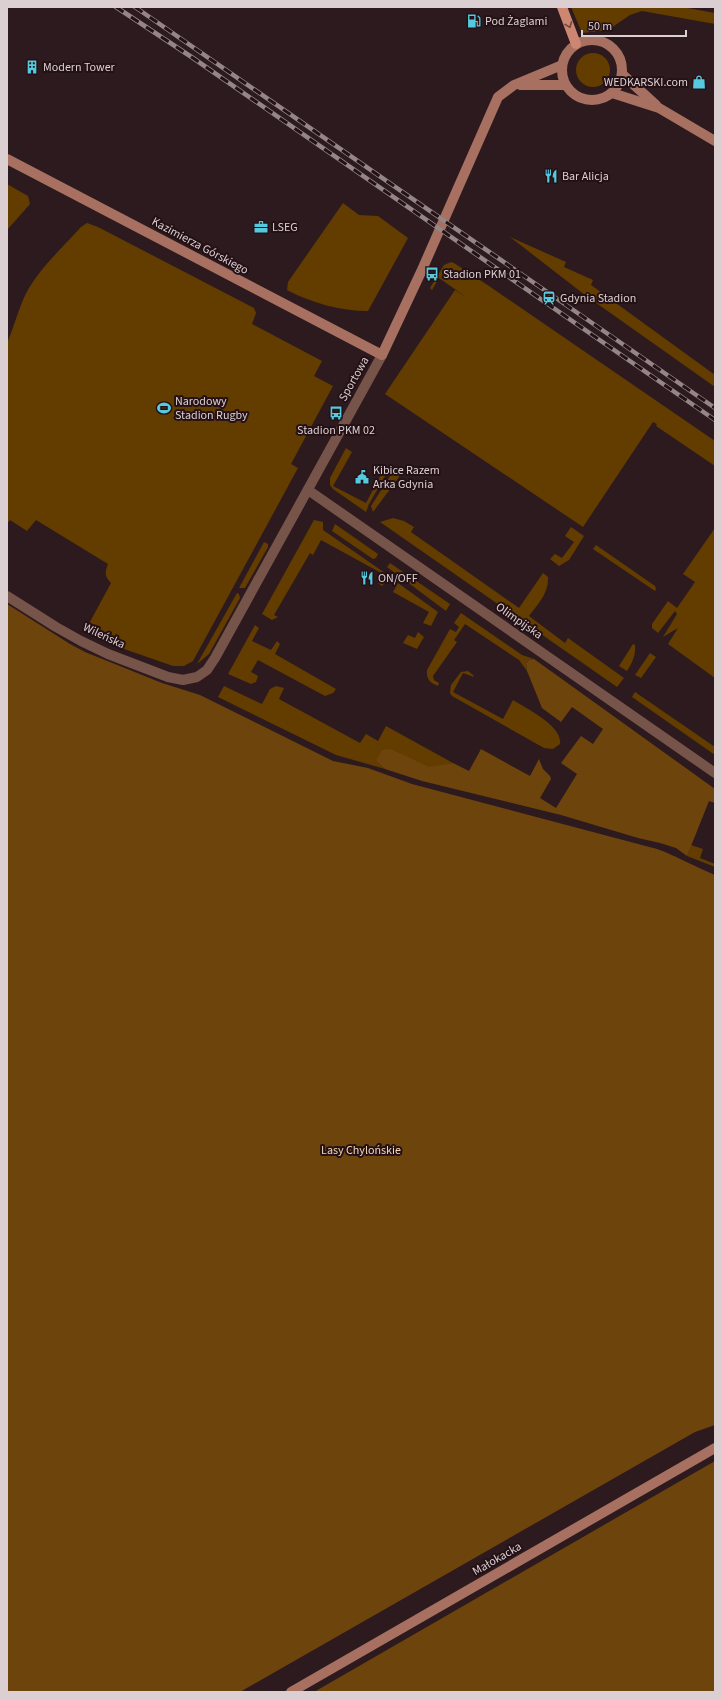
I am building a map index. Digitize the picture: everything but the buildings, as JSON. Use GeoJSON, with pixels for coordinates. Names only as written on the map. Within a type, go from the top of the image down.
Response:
{"type":"FeatureCollection","features":[{"type":"Feature","properties":{"kind":"main road"},"geometry":{"type":"LineString","coordinates":[[562,7],[576,44]]}},
{"type":"Feature","properties":{"kind":"street"},"geometry":{"type":"LineString","coordinates":[[590,40],[604,42],[611,46],[618,54],[622,64],[622,74],[612,93],[597,100],[588,100],[571,92],[565,85],[562,75],[562,66],[566,53],[576,44],[590,40]]}},
{"type":"Feature","properties":{"kind":"street","name":"Sportowa"},"geometry":{"type":"LineString","coordinates":[[197,677],[203,674],[211,665],[382,355],[419,279],[498,98],[514,85],[562,66]]}},
{"type":"Feature","properties":{"kind":"street"},"geometry":{"type":"LineString","coordinates":[[622,74],[659,108],[715,141]]}},
{"type":"Feature","properties":{"kind":"street"},"geometry":{"type":"LineString","coordinates":[[514,85],[565,85]]}},
{"type":"Feature","properties":{"kind":"street"},"geometry":{"type":"LineString","coordinates":[[612,93],[659,108]]}},
{"type":"Feature","properties":{"kind":"street","name":"Kazimierza Górskiego"},"geometry":{"type":"LineString","coordinates":[[7,159],[382,355]]}},
{"type":"Feature","properties":{"kind":"street","name":"Olimpijska"},"geometry":{"type":"LineString","coordinates":[[308,490],[715,773]]}},
{"type":"Feature","properties":{"kind":"street","name":"Wileńska"},"geometry":{"type":"LineString","coordinates":[[7,596],[56,627],[108,654],[168,677],[183,680],[197,677]]}},
{"type":"Feature","properties":{"kind":"street","name":"Małokacka"},"geometry":{"type":"LineString","coordinates":[[291,1692],[715,1448]]}},
{"type":"Feature","properties":{"kind":"shaded area"},"geometry":{"type":"Polygon","coordinates":[[[571,7],[682,7],[715,13],[715,24],[642,11],[630,15],[608,30],[582,33],[571,7]]]}},
{"type":"Feature","properties":{"kind":"shaded area"},"geometry":{"type":"Polygon","coordinates":[[[590,53],[596,53],[600,54],[607,60],[610,70],[609,77],[603,84],[596,87],[590,87],[586,86],[579,80],[576,73],[576,67],[577,63],[583,56],[590,53]]]}},
{"type":"Feature","properties":{"kind":"shaded area"},"geometry":{"type":"Polygon","coordinates":[[[7,184],[28,196],[30,204],[7,230],[7,184]]]}},
{"type":"Feature","properties":{"kind":"shaded area"},"geometry":{"type":"Polygon","coordinates":[[[343,203],[359,215],[378,216],[408,238],[368,311],[337,308],[306,299],[287,290],[288,282],[343,203]]]}},
{"type":"Feature","properties":{"kind":"shaded area","name":"Narodowy Stadion Rugby"},"geometry":{"type":"Polygon","coordinates":[[[87,223],[98,227],[254,308],[256,313],[252,324],[322,361],[314,376],[333,386],[291,464],[298,468],[193,661],[184,666],[173,666],[104,642],[85,631],[111,583],[106,574],[108,564],[36,520],[27,531],[10,520],[9,522],[7,521],[7,343],[22,301],[34,280],[53,257],[81,227],[87,223]]]}},
{"type":"Feature","properties":{"kind":"shaded area"},"geometry":{"type":"Polygon","coordinates":[[[510,237],[566,262],[564,267],[593,280],[591,285],[715,375],[715,387],[585,295],[510,237]]]}},
{"type":"Feature","properties":{"kind":"shaded area"},"geometry":{"type":"Polygon","coordinates":[[[451,262],[489,286],[715,441],[715,466],[656,426],[657,424],[653,422],[583,527],[385,394],[455,290],[466,297],[439,278],[432,290],[430,288],[444,265],[451,262]]]}},
{"type":"Feature","properties":{"kind":"shaded area"},"geometry":{"type":"Polygon","coordinates":[[[346,448],[352,452],[333,486],[366,503],[384,469],[388,471],[366,512],[333,489],[330,485],[330,478],[346,448]]]}},
{"type":"Feature","properties":{"kind":"shaded area"},"geometry":{"type":"Polygon","coordinates":[[[394,470],[398,473],[399,477],[373,512],[371,506],[394,470]]]}},
{"type":"Feature","properties":{"kind":"shaded area"},"geometry":{"type":"Polygon","coordinates":[[[393,518],[404,521],[414,527],[411,532],[519,608],[543,573],[548,577],[547,588],[542,598],[529,616],[565,643],[568,638],[624,678],[617,687],[380,522],[393,518]]]}},
{"type":"Feature","properties":{"kind":"shaded area"},"geometry":{"type":"Polygon","coordinates":[[[314,520],[323,522],[323,530],[385,573],[387,580],[382,586],[378,583],[383,574],[321,540],[313,555],[310,553],[274,615],[278,617],[272,620],[262,614],[314,520]]]}},
{"type":"Feature","properties":{"kind":"shaded area"},"geometry":{"type":"Polygon","coordinates":[[[335,524],[378,554],[376,558],[373,559],[332,531],[335,524]]]}},
{"type":"Feature","properties":{"kind":"shaded area"},"geometry":{"type":"Polygon","coordinates":[[[571,527],[584,536],[569,560],[559,566],[550,559],[555,554],[562,558],[574,542],[565,536],[571,527]]]}},
{"type":"Feature","properties":{"kind":"shaded area"},"geometry":{"type":"Polygon","coordinates":[[[715,528],[715,678],[668,644],[678,628],[663,637],[677,614],[675,611],[658,633],[652,628],[652,624],[668,601],[677,608],[695,582],[683,574],[715,528]]]}},
{"type":"Feature","properties":{"kind":"shaded area"},"geometry":{"type":"Polygon","coordinates":[[[264,542],[268,544],[268,547],[245,588],[239,588],[264,542]]]}},
{"type":"Feature","properties":{"kind":"shaded area"},"geometry":{"type":"Polygon","coordinates":[[[596,545],[655,586],[655,591],[593,549],[596,545]]]}},
{"type":"Feature","properties":{"kind":"shaded area"},"geometry":{"type":"Polygon","coordinates":[[[390,563],[450,604],[446,611],[387,567],[390,563]]]}},
{"type":"Feature","properties":{"kind":"shaded area"},"geometry":{"type":"Polygon","coordinates":[[[398,583],[438,612],[431,626],[423,623],[429,612],[393,592],[398,583]]]}},
{"type":"Feature","properties":{"kind":"shaded area"},"geometry":{"type":"Polygon","coordinates":[[[237,593],[239,594],[240,598],[209,654],[197,664],[237,593]]]}},
{"type":"Feature","properties":{"kind":"shaded area"},"geometry":{"type":"Polygon","coordinates":[[[461,613],[522,655],[534,659],[529,660],[526,663],[527,671],[519,660],[465,624],[454,640],[457,642],[433,676],[434,680],[439,683],[438,686],[433,684],[427,676],[427,670],[450,629],[456,632],[459,627],[454,623],[461,613]]]}},
{"type":"Feature","properties":{"kind":"shaded area"},"geometry":{"type":"Polygon","coordinates":[[[255,625],[259,628],[252,641],[271,650],[277,641],[280,644],[275,654],[336,689],[333,693],[325,696],[258,660],[251,672],[258,676],[256,682],[251,684],[228,674],[255,625]]]}},
{"type":"Feature","properties":{"kind":"shaded area"},"geometry":{"type":"Polygon","coordinates":[[[418,632],[424,637],[417,649],[403,643],[408,635],[415,638],[418,632]]]}},
{"type":"Feature","properties":{"kind":"shaded area"},"geometry":{"type":"Polygon","coordinates":[[[633,644],[635,645],[634,656],[627,671],[619,666],[633,644]]]}},
{"type":"Feature","properties":{"kind":"shaded area"},"geometry":{"type":"Polygon","coordinates":[[[650,653],[656,657],[641,678],[635,675],[650,653]]]}},
{"type":"Feature","properties":{"kind":"shaded area"},"geometry":{"type":"Polygon","coordinates":[[[468,671],[474,677],[463,673],[453,692],[503,719],[513,700],[535,713],[550,725],[556,731],[560,744],[553,749],[544,748],[452,696],[450,693],[451,685],[461,672],[468,671]]]}},
{"type":"Feature","properties":{"kind":"shaded area"},"geometry":{"type":"Polygon","coordinates":[[[224,686],[262,704],[270,689],[276,686],[284,688],[279,699],[360,743],[366,734],[378,741],[386,726],[453,763],[429,768],[392,749],[376,761],[385,769],[336,755],[218,697],[224,686]]]}},
{"type":"Feature","properties":{"kind":"shaded area"},"geometry":{"type":"Polygon","coordinates":[[[635,692],[715,747],[715,755],[632,697],[635,692]]]}},
{"type":"Feature","properties":{"kind":"shaded area"},"geometry":{"type":"Polygon","coordinates":[[[691,845],[703,849],[700,858],[715,864],[715,867],[687,856],[691,845]]]}},
{"type":"Feature","properties":{"kind":"green space","name":"Lasy Chylońskie"},"geometry":{"type":"Polygon","coordinates":[[[7,604],[85,652],[162,683],[200,695],[333,761],[368,768],[412,784],[657,849],[715,875],[715,1425],[695,1432],[240,1692],[7,1692],[7,604]]]}},
{"type":"Feature","properties":{"kind":"green space"},"geometry":{"type":"Polygon","coordinates":[[[534,659],[715,789],[715,803],[709,801],[687,856],[676,848],[660,843],[561,815],[422,781],[385,769],[376,761],[382,750],[392,749],[429,767],[453,763],[469,771],[481,749],[530,776],[539,759],[543,769],[551,779],[540,798],[556,808],[577,774],[561,763],[581,736],[593,744],[603,729],[572,707],[561,722],[542,708],[527,671],[526,663],[529,660],[534,659]]]}},
{"type":"Feature","properties":{"kind":"green space"},"geometry":{"type":"Polygon","coordinates":[[[715,1461],[715,1692],[314,1692],[715,1461]]]}},
{"type":"Feature","properties":{"kind":"railway"},"geometry":{"type":"LineString","coordinates":[[116,7],[193,58],[715,420]]}},
{"type":"Feature","properties":{"kind":"railway"},"geometry":{"type":"LineString","coordinates":[[135,7],[715,408]]}},
{"type":"Feature","properties":{"kind":"place","name":"Pod Żaglami"},"geometry":{"type":"Point","coordinates":[474,21]}},
{"type":"Feature","properties":{"kind":"place","name":"Modern Tower"},"geometry":{"type":"Point","coordinates":[32,67]}},
{"type":"Feature","properties":{"kind":"place","name":"WEDKARSKI.com"},"geometry":{"type":"Point","coordinates":[699,82]}},
{"type":"Feature","properties":{"kind":"place","name":"Bar Alicja"},"geometry":{"type":"Point","coordinates":[551,176]}},
{"type":"Feature","properties":{"kind":"place","name":"LSEG"},"geometry":{"type":"Point","coordinates":[261,227]}},
{"type":"Feature","properties":{"kind":"place","name":"Stadion PKM 01"},"geometry":{"type":"Point","coordinates":[432,274]}},
{"type":"Feature","properties":{"kind":"place","name":"Gdynia Stadion"},"geometry":{"type":"Point","coordinates":[549,298]}},
{"type":"Feature","properties":{"kind":"place","name":"Narodowy Stadion Rugby"},"geometry":{"type":"Point","coordinates":[164,408]}},
{"type":"Feature","properties":{"kind":"place","name":"Stadion PKM 02"},"geometry":{"type":"Point","coordinates":[336,413]}},
{"type":"Feature","properties":{"kind":"place","name":"Kibice Razem Arka Gdynia"},"geometry":{"type":"Point","coordinates":[362,477]}},
{"type":"Feature","properties":{"kind":"place","name":"ON/OFF"},"geometry":{"type":"Point","coordinates":[367,578]}}]}
